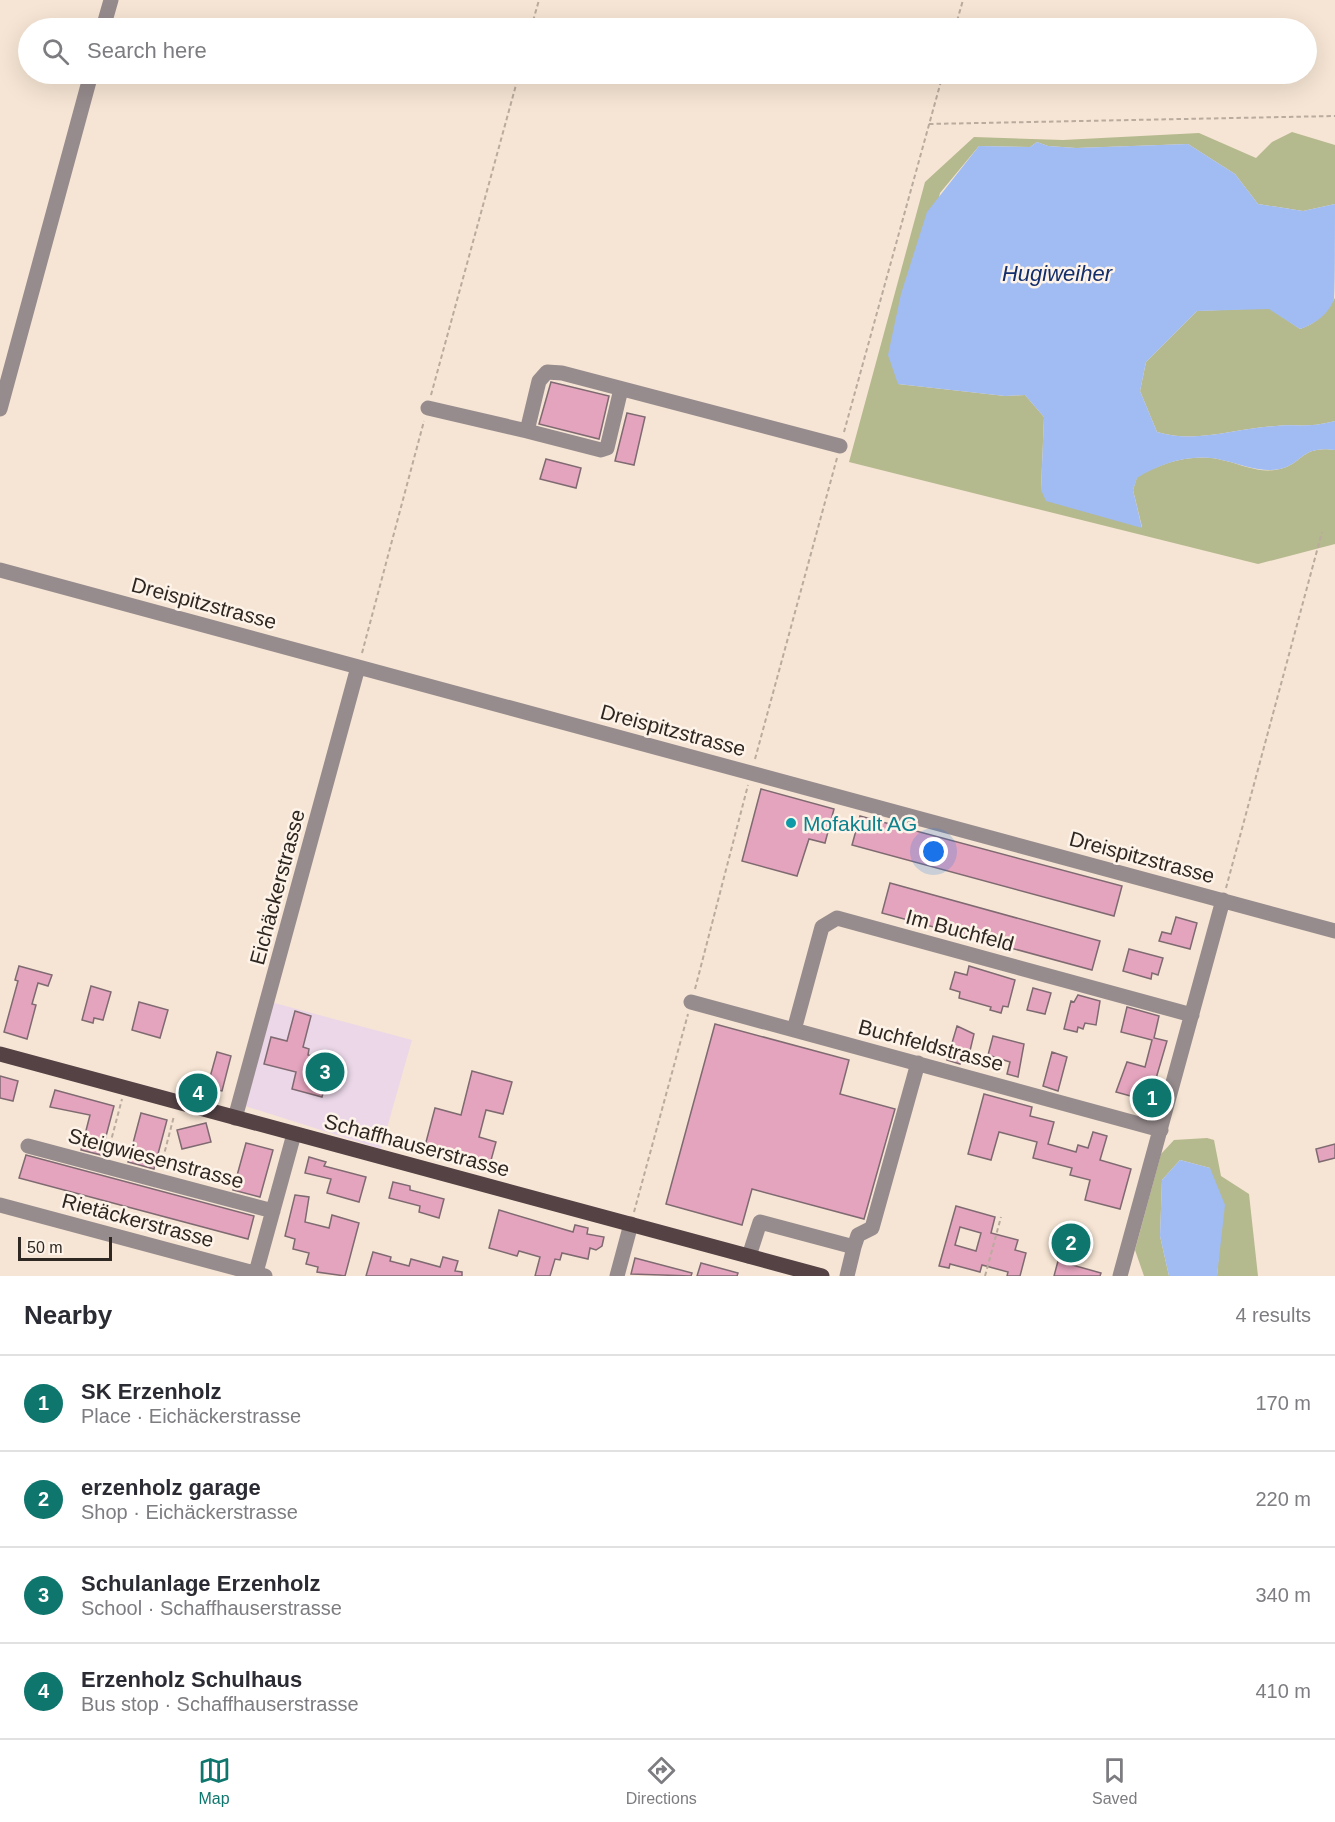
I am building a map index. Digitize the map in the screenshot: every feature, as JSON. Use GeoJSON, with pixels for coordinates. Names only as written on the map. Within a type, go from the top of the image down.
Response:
{"type":"FeatureCollection","features":[{"type":"Feature","properties":{"kind":"main road","name":"Schaffhauserstrasse"},"geometry":{"type":"LineString","coordinates":[[0,1054],[822,1276]]}},
{"type":"Feature","properties":{"kind":"street"},"geometry":{"type":"LineString","coordinates":[[106,18],[111,0]]}},
{"type":"Feature","properties":{"kind":"street"},"geometry":{"type":"LineString","coordinates":[[0,409],[88,84]]}},
{"type":"Feature","properties":{"kind":"street"},"geometry":{"type":"LineString","coordinates":[[527,431],[539,381],[547,372],[562,373],[840,446]]}},
{"type":"Feature","properties":{"kind":"street"},"geometry":{"type":"LineString","coordinates":[[428,408],[602,450],[607,448],[621,389]]}},
{"type":"Feature","properties":{"kind":"street","name":"Dreispitzstrasse"},"geometry":{"type":"LineString","coordinates":[[0,570],[1335,931]]}},
{"type":"Feature","properties":{"kind":"street","name":"Eichäckerstrasse"},"geometry":{"type":"LineString","coordinates":[[235,1118],[358,667]]}},
{"type":"Feature","properties":{"kind":"street"},"geometry":{"type":"LineString","coordinates":[[1120,1276],[1223,900]]}},
{"type":"Feature","properties":{"kind":"street","name":"Im Buchfeld"},"geometry":{"type":"LineString","coordinates":[[794,1030],[822,927],[837,918],[1192,1015]]}},
{"type":"Feature","properties":{"kind":"street","name":"Buchfeldstrasse"},"geometry":{"type":"LineString","coordinates":[[691,1002],[1161,1130]]}},
{"type":"Feature","properties":{"kind":"street"},"geometry":{"type":"LineString","coordinates":[[847,1276],[858,1234],[872,1228],[918,1063]]}},
{"type":"Feature","properties":{"kind":"street"},"geometry":{"type":"LineString","coordinates":[[259,1275],[273,1211],[294,1134]]}},
{"type":"Feature","properties":{"kind":"street","name":"Steigwiesenstrasse"},"geometry":{"type":"LineString","coordinates":[[28,1146],[273,1211]]}},
{"type":"Feature","properties":{"kind":"street","name":"Rietäckerstrasse"},"geometry":{"type":"LineString","coordinates":[[0,1205],[259,1275]]}},
{"type":"Feature","properties":{"kind":"street"},"geometry":{"type":"LineString","coordinates":[[749,1256],[760,1222],[854,1247]]}},
{"type":"Feature","properties":{"kind":"street"},"geometry":{"type":"LineString","coordinates":[[617,1276],[631,1224]]}},
{"type":"Feature","properties":{"kind":"path"},"geometry":{"type":"LineString","coordinates":[[534,18],[538,0]]}},
{"type":"Feature","properties":{"kind":"path"},"geometry":{"type":"LineString","coordinates":[[958,18],[963,0]]}},
{"type":"Feature","properties":{"kind":"path"},"geometry":{"type":"LineString","coordinates":[[358,667],[516,84]]}},
{"type":"Feature","properties":{"kind":"path"},"geometry":{"type":"LineString","coordinates":[[940,84],[929,124],[1335,116]]}},
{"type":"Feature","properties":{"kind":"path"},"geometry":{"type":"LineString","coordinates":[[1223,900],[1322,532]]}},
{"type":"Feature","properties":{"kind":"path"},"geometry":{"type":"LineString","coordinates":[[104,1166],[122,1096]]}},
{"type":"Feature","properties":{"kind":"path"},"geometry":{"type":"LineString","coordinates":[[157,1180],[175,1111]]}},
{"type":"Feature","properties":{"kind":"path"},"geometry":{"type":"LineString","coordinates":[[985,1276],[1001,1217]]}},
{"type":"Feature","properties":{"kind":"shaded area"},"geometry":{"type":"Polygon","coordinates":[[[267,1001],[412,1040],[381,1149],[239,1104],[267,1001]]]}},
{"type":"Feature","properties":{"kind":"green space"},"geometry":{"type":"Polygon","coordinates":[[[1292,132],[1335,145],[1335,204],[1303,211],[1258,204],[1235,174],[1188,144],[1076,148],[1048,146],[1037,142],[1030,147],[979,146],[940,193],[898,384],[1005,396],[1025,395],[1044,417],[1041,490],[1142,527],[1133,490],[1137,477],[1168,463],[1191,458],[1214,458],[1259,470],[1273,470],[1288,466],[1315,450],[1335,450],[1335,544],[1258,564],[849,462],[925,182],[974,137],[1063,140],[1199,133],[1256,158],[1272,142],[1292,132]]]}},
{"type":"Feature","properties":{"kind":"green space"},"geometry":{"type":"Polygon","coordinates":[[[1335,298],[1335,421],[1311,425],[1261,427],[1202,436],[1157,432],[1140,391],[1146,362],[1197,311],[1269,308],[1300,329],[1312,324],[1320,317],[1335,298]]]}},
{"type":"Feature","properties":{"kind":"green space"},"geometry":{"type":"Polygon","coordinates":[[[1207,1138],[1214,1140],[1221,1176],[1249,1194],[1258,1276],[1217,1276],[1219,1252],[1210,1168],[1180,1160],[1162,1180],[1160,1236],[1169,1276],[1144,1276],[1135,1250],[1161,1154],[1174,1140],[1207,1138]]]}},
{"type":"Feature","properties":{"kind":"water","name":"Hugiweiher"},"geometry":{"type":"Polygon","coordinates":[[[1037,142],[1048,146],[1076,148],[1188,144],[1235,174],[1258,204],[1303,211],[1335,204],[1334,299],[1325,314],[1300,329],[1269,309],[1197,311],[1146,362],[1140,391],[1157,432],[1202,436],[1261,427],[1311,425],[1335,421],[1335,450],[1315,450],[1288,466],[1273,470],[1259,469],[1214,458],[1191,458],[1158,467],[1137,478],[1133,490],[1142,528],[1046,501],[1041,490],[1044,417],[1025,395],[1005,396],[898,384],[888,355],[901,294],[927,212],[979,146],[1030,147],[1037,142]]]}},
{"type":"Feature","properties":{"kind":"water"},"geometry":{"type":"Polygon","coordinates":[[[1180,1160],[1210,1168],[1225,1205],[1217,1276],[1169,1276],[1160,1236],[1162,1180],[1180,1160]]]}},
{"type":"Feature","properties":{"kind":"building"},"geometry":{"type":"Polygon","coordinates":[[[551,382],[609,396],[599,439],[539,424],[551,382]]]}},
{"type":"Feature","properties":{"kind":"building"},"geometry":{"type":"Polygon","coordinates":[[[627,413],[645,417],[634,465],[615,461],[627,413]]]}},
{"type":"Feature","properties":{"kind":"building"},"geometry":{"type":"Polygon","coordinates":[[[546,459],[581,468],[576,488],[540,479],[546,459]]]}},
{"type":"Feature","properties":{"kind":"building","name":"Mofakult AG"},"geometry":{"type":"Polygon","coordinates":[[[761,789],[834,809],[825,843],[809,839],[797,876],[742,861],[761,789]]]}},
{"type":"Feature","properties":{"kind":"building"},"geometry":{"type":"Polygon","coordinates":[[[860,816],[1122,886],[1114,916],[852,845],[860,816]]]}},
{"type":"Feature","properties":{"kind":"building"},"geometry":{"type":"Polygon","coordinates":[[[890,883],[1100,941],[1092,970],[882,913],[890,883]]]}},
{"type":"Feature","properties":{"kind":"building"},"geometry":{"type":"Polygon","coordinates":[[[1176,917],[1197,923],[1190,949],[1159,941],[1162,932],[1171,934],[1176,917]]]}},
{"type":"Feature","properties":{"kind":"building"},"geometry":{"type":"Polygon","coordinates":[[[1129,949],[1163,958],[1158,975],[1152,973],[1151,979],[1123,971],[1129,949]]]}},
{"type":"Feature","properties":{"kind":"building"},"geometry":{"type":"Polygon","coordinates":[[[19,966],[52,975],[48,986],[38,983],[32,1004],[36,1005],[27,1039],[4,1032],[18,981],[15,980],[19,966]]]}},
{"type":"Feature","properties":{"kind":"building"},"geometry":{"type":"Polygon","coordinates":[[[969,966],[1015,980],[1008,1007],[1003,1006],[1001,1013],[990,1010],[991,1007],[959,998],[960,992],[950,989],[955,972],[967,975],[969,966]]]}},
{"type":"Feature","properties":{"kind":"building"},"geometry":{"type":"Polygon","coordinates":[[[91,986],[111,992],[103,1020],[94,1018],[93,1023],[82,1020],[91,986]]]}},
{"type":"Feature","properties":{"kind":"building"},"geometry":{"type":"Polygon","coordinates":[[[1033,988],[1051,993],[1045,1014],[1027,1010],[1033,988]]]}},
{"type":"Feature","properties":{"kind":"building"},"geometry":{"type":"Polygon","coordinates":[[[1078,995],[1100,1001],[1096,1025],[1085,1023],[1083,1029],[1078,1027],[1077,1032],[1064,1029],[1071,1001],[1074,1002],[1078,995]]]}},
{"type":"Feature","properties":{"kind":"building"},"geometry":{"type":"Polygon","coordinates":[[[139,1002],[168,1010],[160,1038],[132,1030],[139,1002]]]}},
{"type":"Feature","properties":{"kind":"building"},"geometry":{"type":"Polygon","coordinates":[[[1127,1007],[1159,1016],[1154,1038],[1167,1041],[1157,1075],[1156,1103],[1116,1092],[1127,1062],[1145,1067],[1152,1040],[1121,1032],[1127,1007]]]}},
{"type":"Feature","properties":{"kind":"building"},"geometry":{"type":"Polygon","coordinates":[[[295,1011],[311,1016],[303,1047],[309,1049],[308,1055],[320,1058],[318,1067],[329,1070],[322,1097],[292,1089],[296,1072],[264,1064],[271,1037],[287,1041],[295,1011]]]}},
{"type":"Feature","properties":{"kind":"building"},"geometry":{"type":"Polygon","coordinates":[[[715,1024],[849,1060],[840,1094],[895,1109],[864,1219],[752,1189],[742,1225],[666,1204],[715,1024]]]}},
{"type":"Feature","properties":{"kind":"building"},"geometry":{"type":"Polygon","coordinates":[[[957,1026],[974,1034],[969,1055],[962,1054],[960,1064],[947,1060],[957,1026]]]}},
{"type":"Feature","properties":{"kind":"building"},"geometry":{"type":"Polygon","coordinates":[[[993,1036],[1024,1044],[1018,1077],[1007,1074],[1010,1062],[988,1055],[993,1036]]]}},
{"type":"Feature","properties":{"kind":"building"},"geometry":{"type":"Polygon","coordinates":[[[217,1052],[231,1056],[222,1091],[207,1088],[217,1052]]]}},
{"type":"Feature","properties":{"kind":"building"},"geometry":{"type":"Polygon","coordinates":[[[1052,1052],[1067,1057],[1058,1091],[1043,1086],[1052,1052]]]}},
{"type":"Feature","properties":{"kind":"building"},"geometry":{"type":"Polygon","coordinates":[[[472,1071],[512,1082],[503,1114],[486,1110],[479,1137],[496,1142],[490,1164],[445,1156],[446,1152],[425,1146],[435,1108],[461,1115],[472,1071]]]}},
{"type":"Feature","properties":{"kind":"building"},"geometry":{"type":"Polygon","coordinates":[[[0,1076],[18,1081],[13,1101],[0,1098],[0,1076]]]}},
{"type":"Feature","properties":{"kind":"building"},"geometry":{"type":"Polygon","coordinates":[[[55,1090],[114,1106],[101,1155],[81,1150],[90,1115],[50,1107],[55,1090]]]}},
{"type":"Feature","properties":{"kind":"building"},"geometry":{"type":"Polygon","coordinates":[[[984,1094],[1032,1107],[1030,1116],[1054,1122],[1048,1144],[1076,1152],[1078,1145],[1088,1148],[1093,1132],[1107,1136],[1100,1160],[1131,1169],[1120,1209],[1085,1200],[1090,1180],[1070,1175],[1072,1168],[1033,1158],[1037,1142],[999,1132],[991,1160],[968,1154],[984,1094]]]}},
{"type":"Feature","properties":{"kind":"building"},"geometry":{"type":"Polygon","coordinates":[[[141,1113],[167,1120],[154,1169],[128,1162],[141,1113]]]}},
{"type":"Feature","properties":{"kind":"building"},"geometry":{"type":"Polygon","coordinates":[[[206,1123],[211,1142],[182,1149],[177,1130],[206,1123]]]}},
{"type":"Feature","properties":{"kind":"building"},"geometry":{"type":"Polygon","coordinates":[[[246,1143],[273,1150],[260,1197],[233,1190],[246,1143]]]}},
{"type":"Feature","properties":{"kind":"building"},"geometry":{"type":"Polygon","coordinates":[[[1335,1144],[1335,1158],[1319,1162],[1316,1149],[1335,1144]]]}},
{"type":"Feature","properties":{"kind":"building"},"geometry":{"type":"Polygon","coordinates":[[[26,1155],[254,1216],[248,1239],[19,1178],[26,1155]]]}},
{"type":"Feature","properties":{"kind":"building"},"geometry":{"type":"Polygon","coordinates":[[[309,1157],[326,1162],[324,1166],[366,1177],[359,1202],[327,1193],[331,1179],[305,1173],[309,1157]]]}},
{"type":"Feature","properties":{"kind":"building"},"geometry":{"type":"Polygon","coordinates":[[[393,1182],[410,1186],[410,1190],[444,1199],[439,1218],[419,1212],[420,1206],[389,1198],[393,1182]]]}},
{"type":"Feature","properties":{"kind":"building"},"geometry":{"type":"Polygon","coordinates":[[[295,1195],[309,1197],[305,1222],[329,1228],[332,1215],[359,1223],[345,1276],[317,1272],[318,1267],[306,1264],[309,1253],[293,1249],[295,1239],[285,1236],[295,1195]]]}},
{"type":"Feature","properties":{"kind":"building"},"geometry":{"type":"Polygon","coordinates":[[[956,1206],[995,1217],[991,1233],[1018,1240],[1015,1250],[1026,1253],[1020,1276],[1007,1276],[1008,1272],[982,1265],[980,1272],[950,1264],[949,1268],[939,1266],[956,1206]],[[960,1227],[955,1245],[976,1251],[981,1233],[960,1227]]]}},
{"type":"Feature","properties":{"kind":"building"},"geometry":{"type":"Polygon","coordinates":[[[499,1210],[573,1232],[575,1225],[588,1228],[587,1234],[604,1237],[602,1246],[596,1250],[590,1248],[588,1259],[562,1253],[560,1260],[555,1259],[550,1276],[535,1276],[540,1257],[519,1251],[517,1256],[489,1248],[499,1210]]]}},
{"type":"Feature","properties":{"kind":"building"},"geometry":{"type":"Polygon","coordinates":[[[373,1252],[391,1257],[390,1261],[409,1266],[411,1259],[440,1267],[443,1257],[458,1261],[455,1271],[462,1272],[462,1276],[366,1276],[373,1252]]]}},
{"type":"Feature","properties":{"kind":"building"},"geometry":{"type":"Polygon","coordinates":[[[635,1258],[692,1273],[691,1276],[631,1274],[635,1258]]]}},
{"type":"Feature","properties":{"kind":"building"},"geometry":{"type":"Polygon","coordinates":[[[1058,1261],[1101,1273],[1100,1276],[1054,1276],[1058,1261]]]}},
{"type":"Feature","properties":{"kind":"building"},"geometry":{"type":"Polygon","coordinates":[[[701,1263],[738,1273],[737,1276],[697,1276],[701,1263]]]}},
{"type":"Feature","properties":{"kind":"place","name":"Mofakult AG"},"geometry":{"type":"Point","coordinates":[791,823]}},
{"type":"Feature","properties":{"kind":"place","name":"Schulanlage Erzenholz"},"geometry":{"type":"Point","coordinates":[325,1072]}},
{"type":"Feature","properties":{"kind":"place","name":"Erzenholz Schulhaus"},"geometry":{"type":"Point","coordinates":[198,1093]}},
{"type":"Feature","properties":{"kind":"place","name":"SK Erzenholz"},"geometry":{"type":"Point","coordinates":[1152,1098]}},
{"type":"Feature","properties":{"kind":"place","name":"erzenholz garage"},"geometry":{"type":"Point","coordinates":[1071,1243]}}]}
